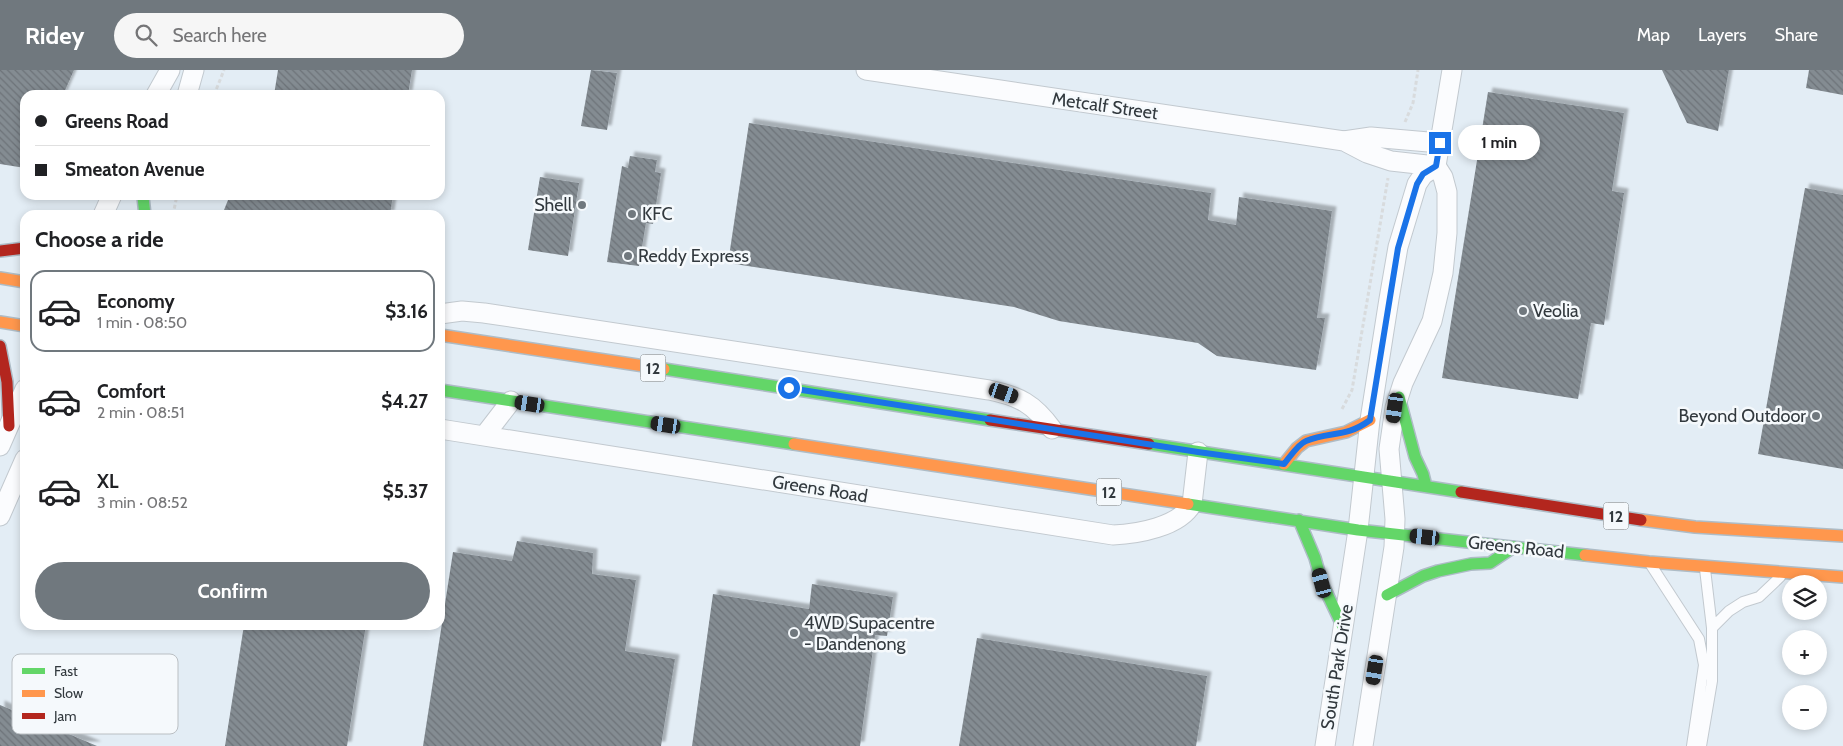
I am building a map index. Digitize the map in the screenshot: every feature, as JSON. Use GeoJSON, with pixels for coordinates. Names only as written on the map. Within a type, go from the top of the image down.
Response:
{"type":"FeatureCollection","features":[{"type":"Feature","properties":{"kind":"main road"},"geometry":{"type":"LineString","coordinates":[[0,251],[20,249]]}},
{"type":"Feature","properties":{"kind":"main road"},"geometry":{"type":"LineString","coordinates":[[0,278],[20,281]]}},
{"type":"Feature","properties":{"kind":"main road"},"geometry":{"type":"LineString","coordinates":[[0,322],[20,325]]}},
{"type":"Feature","properties":{"kind":"main road","name":"12"},"geometry":{"type":"LineString","coordinates":[[445,336],[1695,527],[1843,536]]}},
{"type":"Feature","properties":{"kind":"main road"},"geometry":{"type":"LineString","coordinates":[[0,346],[7,382],[8,426]]}},
{"type":"Feature","properties":{"kind":"main road","name":"Greens Road"},"geometry":{"type":"LineString","coordinates":[[445,391],[1358,530],[1705,568],[1843,577]]}},
{"type":"Feature","properties":{"kind":"main road"},"geometry":{"type":"LineString","coordinates":[[1399,397],[1415,457],[1426,486]]}},
{"type":"Feature","properties":{"kind":"main road"},"geometry":{"type":"LineString","coordinates":[[1284,464],[1304,441],[1359,428],[1370,420]]}},
{"type":"Feature","properties":{"kind":"main road"},"geometry":{"type":"LineString","coordinates":[[1299,520],[1315,558],[1322,583],[1343,627]]}},
{"type":"Feature","properties":{"kind":"main road"},"geometry":{"type":"LineString","coordinates":[[1387,595],[1423,576],[1438,571],[1471,564],[1490,563],[1514,547]]}},
{"type":"Feature","properties":{"kind":"street"},"geometry":{"type":"LineString","coordinates":[[159,90],[170,70]]}},
{"type":"Feature","properties":{"kind":"street"},"geometry":{"type":"LineString","coordinates":[[188,90],[194,70]]}},
{"type":"Feature","properties":{"kind":"street","name":"Metcalf Street"},"geometry":{"type":"LineString","coordinates":[[866,70],[1344,142],[1367,153],[1391,161],[1436,166]]}},
{"type":"Feature","properties":{"kind":"street"},"geometry":{"type":"LineString","coordinates":[[1363,746],[1387,595],[1394,534],[1389,449],[1399,397],[1432,321],[1444,272],[1447,233],[1447,192],[1444,178],[1436,166],[1452,70]]}},
{"type":"Feature","properties":{"kind":"street","name":"Metcalf Street"},"geometry":{"type":"LineString","coordinates":[[1344,142],[1371,137],[1440,143]]}},
{"type":"Feature","properties":{"kind":"street","name":"South Park Drive"},"geometry":{"type":"LineString","coordinates":[[1324,746],[1358,530],[1370,420],[1390,290],[1403,228],[1417,184],[1423,174],[1436,166]]}},
{"type":"Feature","properties":{"kind":"street"},"geometry":{"type":"LineString","coordinates":[[445,313],[462,311],[484,313],[989,390],[1016,397],[1030,404],[1041,414],[1052,429]]}},
{"type":"Feature","properties":{"kind":"street"},"geometry":{"type":"LineString","coordinates":[[0,446],[20,400]]}},
{"type":"Feature","properties":{"kind":"street"},"geometry":{"type":"LineString","coordinates":[[484,436],[511,401]]}},
{"type":"Feature","properties":{"kind":"street","name":"Greens Road"},"geometry":{"type":"LineString","coordinates":[[445,430],[1113,535],[1130,534],[1154,528],[1180,518],[1192,504]]}},
{"type":"Feature","properties":{"kind":"street"},"geometry":{"type":"LineString","coordinates":[[1192,504],[1198,452]]}},
{"type":"Feature","properties":{"kind":"street"},"geometry":{"type":"LineString","coordinates":[[0,516],[20,470]]}},
{"type":"Feature","properties":{"kind":"lane"},"geometry":{"type":"LineString","coordinates":[[1649,562],[1699,639],[1703,653],[1704,665],[1692,746]]}},
{"type":"Feature","properties":{"kind":"lane"},"geometry":{"type":"LineString","coordinates":[[1701,746],[1712,681],[1712,628],[1705,568]]}},
{"type":"Feature","properties":{"kind":"lane"},"geometry":{"type":"LineString","coordinates":[[1712,628],[1728,611],[1743,602],[1759,596],[1785,573]]}},
{"type":"Feature","properties":{"kind":"path"},"geometry":{"type":"LineString","coordinates":[[216,90],[224,70]]}},
{"type":"Feature","properties":{"kind":"building"},"geometry":{"type":"Polygon","coordinates":[[[0,70],[74,70],[65,90],[20,90],[20,167],[0,164],[0,70]]]}},
{"type":"Feature","properties":{"kind":"building"},"geometry":{"type":"Polygon","coordinates":[[[278,70],[412,70],[409,90],[275,90],[278,70]]]}},
{"type":"Feature","properties":{"kind":"building"},"geometry":{"type":"Polygon","coordinates":[[[591,70],[617,73],[607,130],[581,126],[591,70]]]}},
{"type":"Feature","properties":{"kind":"building"},"geometry":{"type":"Polygon","coordinates":[[[1662,70],[1729,70],[1718,131],[1687,123],[1662,70]]]}},
{"type":"Feature","properties":{"kind":"building"},"geometry":{"type":"Polygon","coordinates":[[[1809,70],[1843,70],[1843,95],[1806,88],[1809,70]]]}},
{"type":"Feature","properties":{"kind":"building"},"geometry":{"type":"Polygon","coordinates":[[[1488,92],[1624,113],[1612,191],[1624,193],[1604,325],[1591,323],[1578,399],[1442,378],[1488,92]]]}},
{"type":"Feature","properties":{"kind":"building"},"geometry":{"type":"Polygon","coordinates":[[[749,123],[1211,193],[1208,220],[1236,225],[1239,197],[1332,211],[1317,318],[1325,318],[1316,370],[1217,356],[1198,343],[1059,321],[1014,307],[728,263],[749,123]]]}},
{"type":"Feature","properties":{"kind":"building"},"geometry":{"type":"Polygon","coordinates":[[[630,156],[657,160],[655,172],[661,173],[653,224],[646,223],[639,266],[607,262],[622,166],[628,168],[630,156]]]}},
{"type":"Feature","properties":{"kind":"building"},"geometry":{"type":"Polygon","coordinates":[[[540,177],[579,183],[568,256],[528,250],[540,177]]]}},
{"type":"Feature","properties":{"kind":"building"},"geometry":{"type":"Polygon","coordinates":[[[1805,188],[1843,195],[1843,469],[1758,454],[1805,188]]]}},
{"type":"Feature","properties":{"kind":"building"},"geometry":{"type":"Polygon","coordinates":[[[228,200],[392,200],[391,210],[224,210],[228,200]]]}},
{"type":"Feature","properties":{"kind":"building"},"geometry":{"type":"Polygon","coordinates":[[[517,541],[593,553],[592,574],[636,580],[625,651],[675,659],[661,746],[423,746],[441,630],[445,630],[445,604],[453,552],[512,561],[517,541]]]}},
{"type":"Feature","properties":{"kind":"building"},"geometry":{"type":"Polygon","coordinates":[[[812,584],[893,597],[887,636],[875,635],[860,746],[692,746],[713,594],[809,609],[812,584]]]}},
{"type":"Feature","properties":{"kind":"building"},"geometry":{"type":"Polygon","coordinates":[[[243,630],[365,630],[347,746],[225,746],[243,630]]]}},
{"type":"Feature","properties":{"kind":"building"},"geometry":{"type":"Polygon","coordinates":[[[977,638],[1207,676],[1196,746],[959,746],[977,638]]]}},
{"type":"Feature","properties":{"kind":"building"},"geometry":{"type":"Polygon","coordinates":[[[0,705],[12,710],[12,734],[69,734],[97,746],[0,746],[0,705]]]}},
{"type":"Feature","properties":{"kind":"traffic: fast"},"geometry":{"type":"LineString","coordinates":[[143,200],[144,210]]}},
{"type":"Feature","properties":{"kind":"traffic: fast"},"geometry":{"type":"LineString","coordinates":[[664,369],[990,420]]}},
{"type":"Feature","properties":{"kind":"traffic: fast"},"geometry":{"type":"LineString","coordinates":[[445,391],[794,444]]}},
{"type":"Feature","properties":{"kind":"traffic: fast"},"geometry":{"type":"LineString","coordinates":[[1399,397],[1415,457],[1426,486]]}},
{"type":"Feature","properties":{"kind":"traffic: fast"},"geometry":{"type":"LineString","coordinates":[[1149,444],[1461,492]]}},
{"type":"Feature","properties":{"kind":"traffic: fast"},"geometry":{"type":"LineString","coordinates":[[1188,504],[1358,530],[1585,555]]}},
{"type":"Feature","properties":{"kind":"traffic: fast"},"geometry":{"type":"LineString","coordinates":[[1299,520],[1315,558],[1322,583],[1343,627]]}},
{"type":"Feature","properties":{"kind":"traffic: fast"},"geometry":{"type":"LineString","coordinates":[[1387,595],[1423,576],[1438,571],[1471,564],[1490,563],[1514,547]]}},
{"type":"Feature","properties":{"kind":"traffic: slow"},"geometry":{"type":"LineString","coordinates":[[0,278],[20,281]]}},
{"type":"Feature","properties":{"kind":"traffic: slow"},"geometry":{"type":"LineString","coordinates":[[0,322],[20,325]]}},
{"type":"Feature","properties":{"kind":"traffic: slow"},"geometry":{"type":"LineString","coordinates":[[445,336],[664,369]]}},
{"type":"Feature","properties":{"kind":"traffic: slow"},"geometry":{"type":"LineString","coordinates":[[1284,464],[1297,448],[1306,441],[1346,432],[1370,420]]}},
{"type":"Feature","properties":{"kind":"traffic: slow"},"geometry":{"type":"LineString","coordinates":[[794,444],[1188,504]]}},
{"type":"Feature","properties":{"kind":"traffic: slow"},"geometry":{"type":"LineString","coordinates":[[1641,520],[1695,527],[1843,536]]}},
{"type":"Feature","properties":{"kind":"traffic: slow"},"geometry":{"type":"LineString","coordinates":[[1585,555],[1649,562],[1843,577]]}},
{"type":"Feature","properties":{"kind":"traffic: jam"},"geometry":{"type":"LineString","coordinates":[[0,251],[20,249]]}},
{"type":"Feature","properties":{"kind":"traffic: jam"},"geometry":{"type":"LineString","coordinates":[[0,346],[7,382],[9,426]]}},
{"type":"Feature","properties":{"kind":"traffic: jam"},"geometry":{"type":"LineString","coordinates":[[990,420],[1149,444]]}},
{"type":"Feature","properties":{"kind":"traffic: jam"},"geometry":{"type":"LineString","coordinates":[[1461,492],[1641,520]]}},
{"type":"Feature","properties":{"kind":"place","name":"Shell"},"geometry":{"type":"Point","coordinates":[582,205]}},
{"type":"Feature","properties":{"kind":"place","name":"KFC"},"geometry":{"type":"Point","coordinates":[632,214]}},
{"type":"Feature","properties":{"kind":"place","name":"Reddy Express"},"geometry":{"type":"Point","coordinates":[628,256]}},
{"type":"Feature","properties":{"kind":"place","name":"Veolia"},"geometry":{"type":"Point","coordinates":[1523,311]}},
{"type":"Feature","properties":{"kind":"place","name":"Beyond Outdoor"},"geometry":{"type":"Point","coordinates":[1816,416]}},
{"type":"Feature","properties":{"kind":"place","name":"4WD Supacentre - Dandenong"},"geometry":{"type":"Point","coordinates":[794,633]}},
{"type":"Feature","properties":{"kind":"route"},"geometry":{"type":"LineString","coordinates":[[789,388],[1284,464],[1304,441],[1359,428],[1370,420],[1398,248],[1417,184],[1423,174],[1436,166],[1440,143]]}}]}
